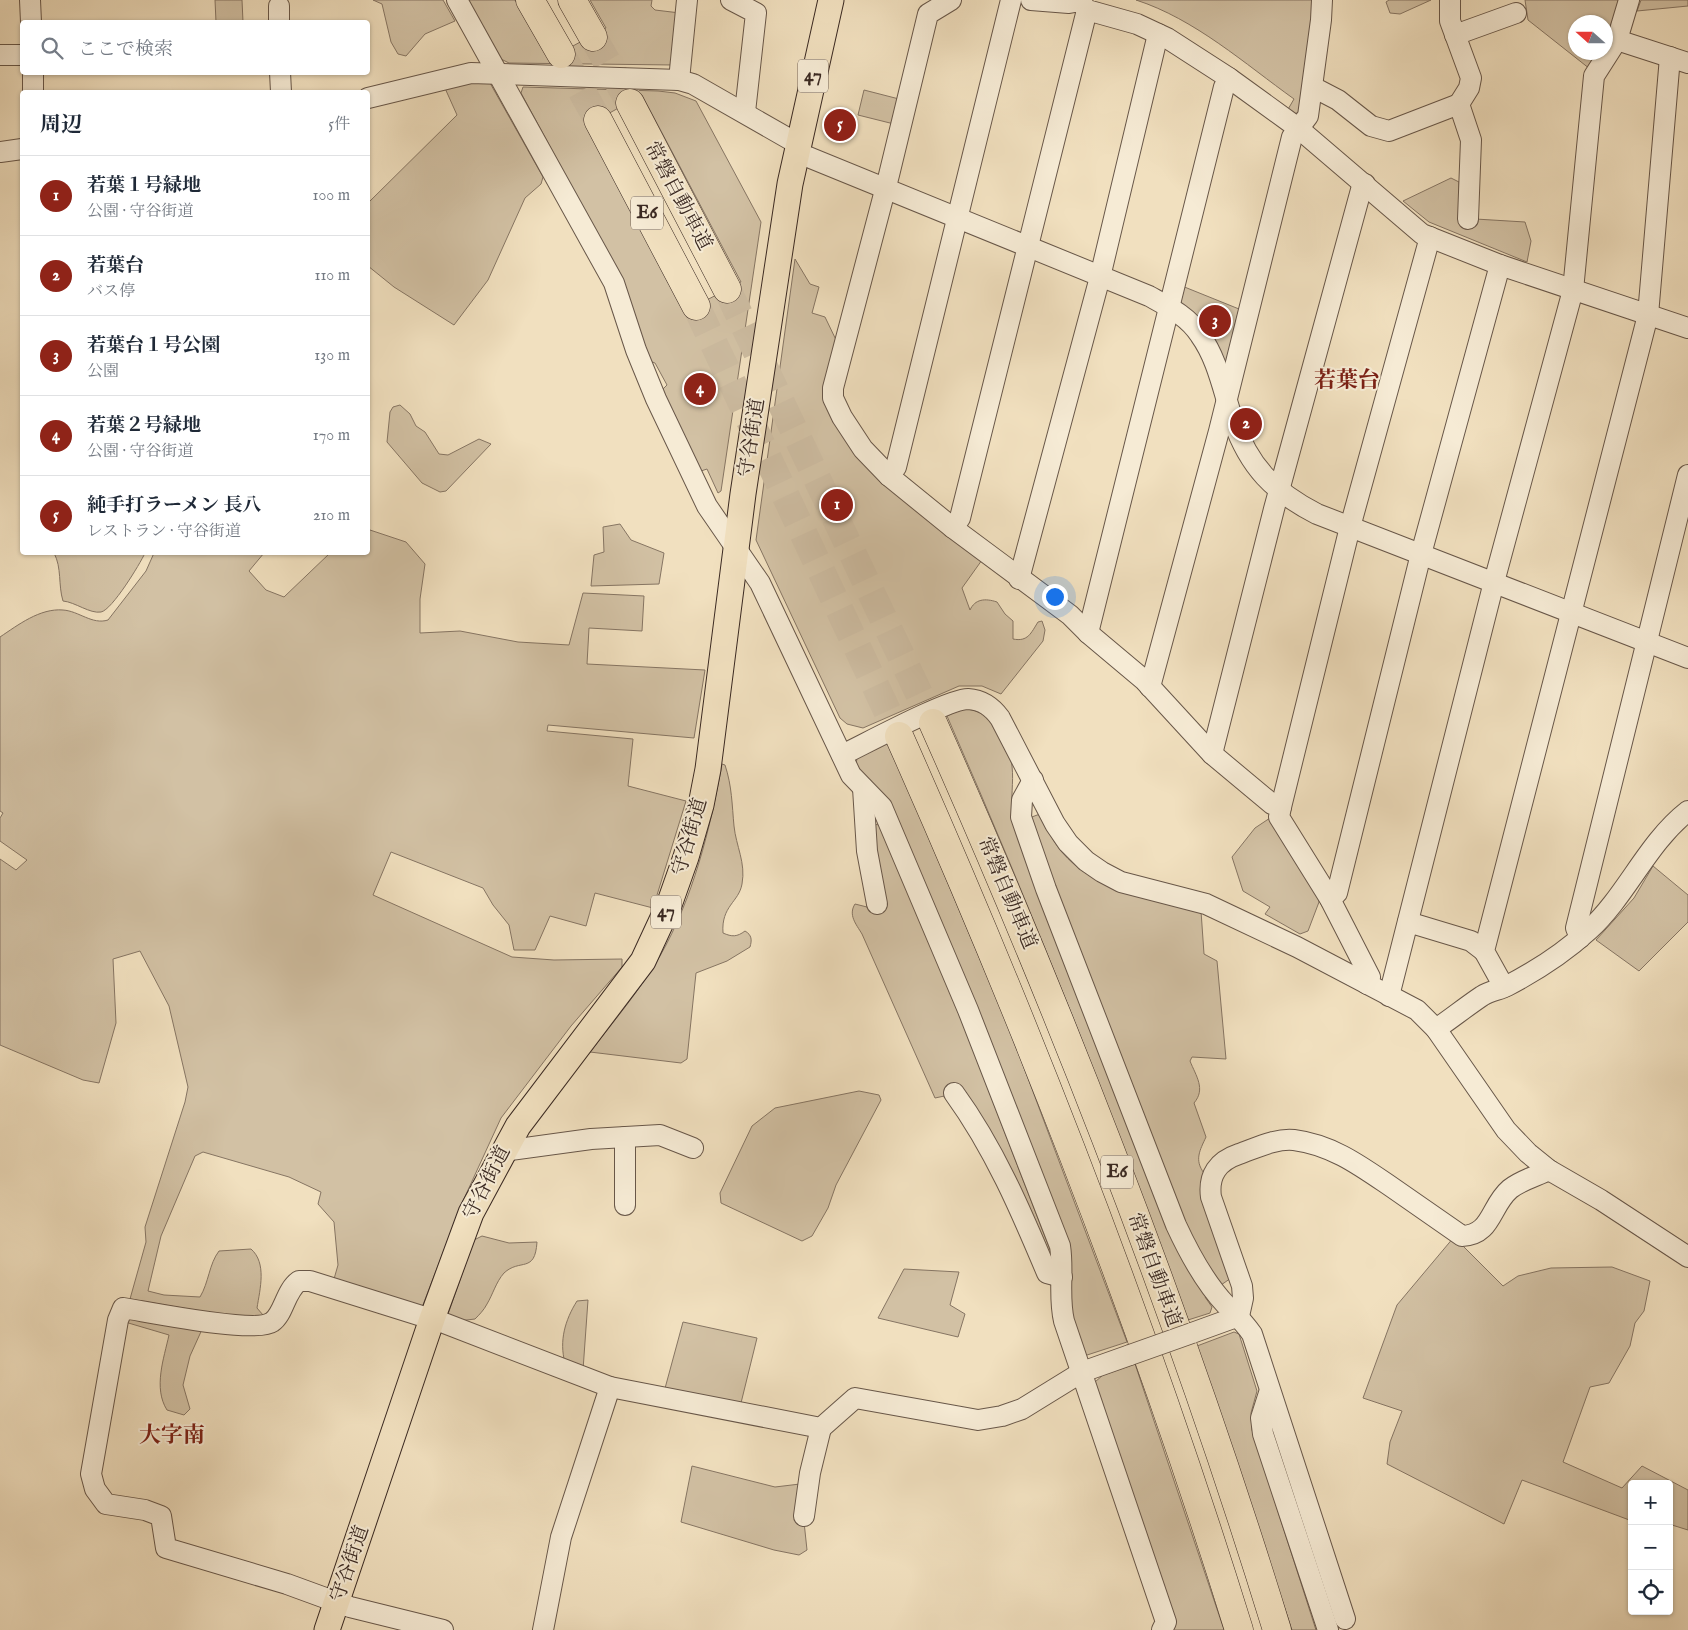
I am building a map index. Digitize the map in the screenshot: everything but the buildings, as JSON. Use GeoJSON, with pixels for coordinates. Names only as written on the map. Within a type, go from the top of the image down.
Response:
{"type":"FeatureCollection","features":[{"type":"Feature","properties":{"kind":"highway"},"geometry":{"type":"LineString","coordinates":[[530,0],[560,54]]}},
{"type":"Feature","properties":{"kind":"highway"},"geometry":{"type":"LineString","coordinates":[[572,0],[593,37]]}},
{"type":"Feature","properties":{"kind":"highway","name":"常磐自動車道"},"geometry":{"type":"LineString","coordinates":[[630,103],[727,289]]}},
{"type":"Feature","properties":{"kind":"highway","name":"常磐自動車道"},"geometry":{"type":"LineString","coordinates":[[598,120],[696,306]]}},
{"type":"Feature","properties":{"kind":"highway","name":"常磐自動車道"},"geometry":{"type":"LineString","coordinates":[[933,723],[991,853],[1077,1064],[1183,1349],[1277,1630]]}},
{"type":"Feature","properties":{"kind":"highway","name":"常磐自動車道"},"geometry":{"type":"LineString","coordinates":[[899,736],[959,871],[1042,1075],[1148,1361],[1239,1630]]}},
{"type":"Feature","properties":{"kind":"main road","name":"守谷街道"},"geometry":{"type":"LineString","coordinates":[[327,1630],[432,1319],[471,1213],[518,1126],[643,961],[670,905],[686,857],[706,778],[736,546],[797,148],[831,0]]}},
{"type":"Feature","properties":{"kind":"street"},"geometry":{"type":"LineString","coordinates":[[30,0],[31,20]]}},
{"type":"Feature","properties":{"kind":"street"},"geometry":{"type":"LineString","coordinates":[[457,0],[614,283],[656,399],[707,506],[736,546],[760,584],[851,775],[882,807],[968,1010],[1060,1246],[1063,1264],[1062,1314],[1166,1622],[1162,1630]]}},
{"type":"Feature","properties":{"kind":"street"},"geometry":{"type":"LineString","coordinates":[[679,80],[687,0]]}},
{"type":"Feature","properties":{"kind":"street"},"geometry":{"type":"LineString","coordinates":[[731,0],[756,13],[746,112]]}},
{"type":"Feature","properties":{"kind":"street"},"geometry":{"type":"LineString","coordinates":[[951,0],[928,14],[886,188],[833,388],[833,398],[842,417],[863,449],[889,476],[952,528],[1070,615],[1150,687],[1212,754],[1272,804],[1281,807]]}},
{"type":"Feature","properties":{"kind":"street"},"geometry":{"type":"LineString","coordinates":[[889,476],[896,468],[1011,0]]}},
{"type":"Feature","properties":{"kind":"street"},"geometry":{"type":"LineString","coordinates":[[1031,0],[1082,4],[1137,24],[1158,34],[1229,78],[1298,128],[1422,234],[1430,238],[1500,265],[1688,328]]}},
{"type":"Feature","properties":{"kind":"street"},"geometry":{"type":"LineString","coordinates":[[1150,687],[1227,396],[1292,137],[1308,116],[1322,0]]}},
{"type":"Feature","properties":{"kind":"street"},"geometry":{"type":"LineString","coordinates":[[1313,87],[1338,100],[1371,126],[1389,131],[1459,104],[1469,88],[1471,78],[1450,21],[1450,0]]}},
{"type":"Feature","properties":{"kind":"street"},"geometry":{"type":"LineString","coordinates":[[1389,996],[1494,582],[1573,290],[1594,76],[1617,40],[1629,0]]}},
{"type":"Feature","properties":{"kind":"street"},"geometry":{"type":"LineString","coordinates":[[952,528],[960,518],[1028,248],[1082,4]]}},
{"type":"Feature","properties":{"kind":"street"},"geometry":{"type":"LineString","coordinates":[[1455,35],[1516,13]]}},
{"type":"Feature","properties":{"kind":"street"},"geometry":{"type":"LineString","coordinates":[[1019,579],[1100,277],[1158,34]]}},
{"type":"Feature","properties":{"kind":"street"},"geometry":{"type":"LineString","coordinates":[[1484,951],[1648,315],[1679,60],[1617,40]]}},
{"type":"Feature","properties":{"kind":"street"},"geometry":{"type":"LineString","coordinates":[[0,55],[20,55]]}},
{"type":"Feature","properties":{"kind":"street"},"geometry":{"type":"LineString","coordinates":[[370,98],[471,73],[500,76],[679,80],[693,84],[746,112],[797,148],[1028,248],[1148,296],[1176,310],[1200,334],[1217,367],[1233,420],[1245,449],[1258,469],[1270,485],[1317,514],[1688,658]]}},
{"type":"Feature","properties":{"kind":"street"},"geometry":{"type":"LineString","coordinates":[[33,75],[33,90]]}},
{"type":"Feature","properties":{"kind":"street"},"geometry":{"type":"LineString","coordinates":[[280,75],[281,90]]}},
{"type":"Feature","properties":{"kind":"street"},"geometry":{"type":"LineString","coordinates":[[1088,633],[1224,86],[1229,78]]}},
{"type":"Feature","properties":{"kind":"street"},"geometry":{"type":"LineString","coordinates":[[1459,104],[1471,140],[1468,219]]}},
{"type":"Feature","properties":{"kind":"street"},"geometry":{"type":"LineString","coordinates":[[0,152],[20,149]]}},
{"type":"Feature","properties":{"kind":"street"},"geometry":{"type":"LineString","coordinates":[[1212,754],[1279,491],[1361,190],[1365,184]]}},
{"type":"Feature","properties":{"kind":"street"},"geometry":{"type":"LineString","coordinates":[[1367,984],[1370,977],[1330,899],[1279,817],[1350,526],[1430,238]]}},
{"type":"Feature","properties":{"kind":"street"},"geometry":{"type":"LineString","coordinates":[[1330,899],[1337,893],[1421,554],[1500,265]]}},
{"type":"Feature","properties":{"kind":"street"},"geometry":{"type":"LineString","coordinates":[[1580,938],[1576,928],[1688,475]]}},
{"type":"Feature","properties":{"kind":"street"},"geometry":{"type":"LineString","coordinates":[[842,755],[957,700],[980,701],[994,709],[1055,824],[1068,843],[1102,872],[1122,882],[1206,904],[1297,947],[1417,1010],[1436,1029],[1506,1130],[1528,1154],[1549,1170],[1601,1200],[1688,1257]]}},
{"type":"Feature","properties":{"kind":"street"},"geometry":{"type":"LineString","coordinates":[[1033,780],[1022,800],[1021,817],[1046,889],[1166,1203],[1188,1250],[1226,1304],[1239,1316],[1252,1334],[1269,1393],[1345,1619]]}},
{"type":"Feature","properties":{"kind":"street"},"geometry":{"type":"LineString","coordinates":[[863,788],[867,851],[876,904]]}},
{"type":"Feature","properties":{"kind":"street"},"geometry":{"type":"LineString","coordinates":[[1436,1029],[1484,994],[1504,987],[1536,970],[1580,938],[1591,928],[1626,884],[1670,824],[1688,810]]}},
{"type":"Feature","properties":{"kind":"street"},"geometry":{"type":"LineString","coordinates":[[1408,922],[1471,941],[1484,951],[1504,987]]}},
{"type":"Feature","properties":{"kind":"street"},"geometry":{"type":"LineString","coordinates":[[954,1093],[973,1120],[1000,1169],[1047,1273],[1062,1277]]}},
{"type":"Feature","properties":{"kind":"street"},"geometry":{"type":"LineString","coordinates":[[503,1151],[590,1139],[660,1135],[693,1148]]}},
{"type":"Feature","properties":{"kind":"street"},"geometry":{"type":"LineString","coordinates":[[625,1137],[625,1205]]}},
{"type":"Feature","properties":{"kind":"street"},"geometry":{"type":"LineString","coordinates":[[1239,1316],[1243,1298],[1242,1286],[1211,1197],[1210,1187],[1215,1170],[1230,1157],[1278,1141],[1293,1140],[1326,1147],[1354,1162],[1462,1236],[1472,1236],[1484,1229],[1497,1204],[1511,1188],[1549,1170]]}},
{"type":"Feature","properties":{"kind":"street"},"geometry":{"type":"LineString","coordinates":[[443,1630],[389,1618],[286,1584],[166,1548],[160,1516],[145,1510],[106,1504],[94,1489],[91,1474],[118,1320],[123,1308],[234,1325],[262,1326],[274,1321],[291,1287],[299,1281],[310,1282],[432,1319],[610,1387],[821,1428]]}},
{"type":"Feature","properties":{"kind":"street"},"geometry":{"type":"LineString","coordinates":[[804,1516],[810,1473],[821,1428],[855,1398],[978,1420],[1002,1416],[1022,1409],[1082,1372],[1239,1316]]}},
{"type":"Feature","properties":{"kind":"street"},"geometry":{"type":"LineString","coordinates":[[542,1630],[561,1537],[610,1387]]}},
{"type":"Feature","properties":{"kind":"street"},"geometry":{"type":"LineString","coordinates":[[1269,1393],[1262,1418],[1263,1434],[1328,1630]]}},
{"type":"Feature","properties":{"kind":"shaded area"},"geometry":{"type":"Polygon","coordinates":[[[215,0],[242,0],[243,20],[216,20],[215,0]]]}},
{"type":"Feature","properties":{"kind":"shaded area"},"geometry":{"type":"Polygon","coordinates":[[[373,0],[443,0],[455,21],[425,34],[406,56],[398,54],[391,42],[382,4],[373,0]]]}},
{"type":"Feature","properties":{"kind":"shaded area"},"geometry":{"type":"Polygon","coordinates":[[[465,0],[515,0],[549,59],[606,28],[590,0],[652,0],[651,6],[655,10],[680,13],[674,65],[509,63],[495,56],[465,0]]]}},
{"type":"Feature","properties":{"kind":"shaded area"},"geometry":{"type":"Polygon","coordinates":[[[1136,0],[1315,0],[1301,111],[1293,115],[1287,111],[1294,99],[1199,30],[1158,8],[1136,0]]]}},
{"type":"Feature","properties":{"kind":"shaded area"},"geometry":{"type":"Polygon","coordinates":[[[1389,0],[1431,0],[1400,14],[1390,13],[1386,2],[1389,0]]]}},
{"type":"Feature","properties":{"kind":"shaded area"},"geometry":{"type":"Polygon","coordinates":[[[1525,0],[1620,0],[1613,20],[1613,15],[1568,15],[1568,52],[1528,20],[1525,0]]]}},
{"type":"Feature","properties":{"kind":"shaded area"},"geometry":{"type":"Polygon","coordinates":[[[1641,0],[1688,0],[1688,6],[1637,11],[1641,0]]]}},
{"type":"Feature","properties":{"kind":"shaded area"},"geometry":{"type":"Polygon","coordinates":[[[1579,60],[1595,60],[1590,69],[1579,60]]]}},
{"type":"Feature","properties":{"kind":"shaded area"},"geometry":{"type":"Polygon","coordinates":[[[472,79],[490,83],[543,177],[541,184],[525,198],[488,280],[454,325],[394,287],[370,268],[370,201],[457,115],[444,86],[472,79]]]}},
{"type":"Feature","properties":{"kind":"shaded area"},"geometry":{"type":"Polygon","coordinates":[[[523,87],[658,91],[675,93],[696,101],[761,222],[721,491],[718,493],[707,469],[701,471],[661,391],[667,385],[655,363],[647,360],[624,283],[521,93],[523,87]],[[642,95],[586,126],[684,312],[741,282],[642,95]]]}},
{"type":"Feature","properties":{"kind":"shaded area"},"geometry":{"type":"Polygon","coordinates":[[[864,90],[899,99],[894,124],[858,115],[864,90]]]}},
{"type":"Feature","properties":{"kind":"shaded area"},"geometry":{"type":"Polygon","coordinates":[[[1451,178],[1459,182],[1459,218],[1525,222],[1531,241],[1527,262],[1429,222],[1403,201],[1451,178]]]}},
{"type":"Feature","properties":{"kind":"shaded area"},"geometry":{"type":"Polygon","coordinates":[[[795,259],[810,284],[819,287],[812,313],[825,317],[838,344],[829,405],[982,560],[962,588],[970,610],[972,606],[981,600],[997,602],[1005,614],[1013,621],[1013,639],[1018,640],[1026,638],[1038,622],[1042,621],[1045,630],[1043,641],[1001,694],[982,686],[959,686],[863,728],[847,724],[840,718],[756,540],[795,259]]]}},
{"type":"Feature","properties":{"kind":"shaded area"},"geometry":{"type":"Polygon","coordinates":[[[1182,286],[1239,309],[1225,366],[1180,308],[1182,286]]]}},
{"type":"Feature","properties":{"kind":"shaded area"},"geometry":{"type":"Polygon","coordinates":[[[400,405],[410,414],[416,426],[425,432],[439,454],[448,455],[479,439],[491,444],[446,491],[440,492],[422,483],[387,442],[390,412],[393,407],[400,405]]]}},
{"type":"Feature","properties":{"kind":"shaded area"},"geometry":{"type":"Polygon","coordinates":[[[620,524],[631,540],[664,553],[659,584],[591,586],[594,555],[604,552],[603,527],[620,524]]]}},
{"type":"Feature","properties":{"kind":"shaded area"},"geometry":{"type":"Polygon","coordinates":[[[370,530],[406,542],[425,564],[420,599],[420,633],[460,631],[518,642],[569,645],[583,593],[644,596],[642,631],[589,628],[587,664],[705,670],[694,738],[548,725],[547,731],[633,739],[628,786],[686,801],[653,908],[595,893],[586,926],[550,916],[535,950],[514,950],[509,925],[493,905],[483,888],[391,852],[373,895],[512,957],[554,960],[622,959],[622,967],[571,1026],[501,1118],[462,1203],[421,1310],[334,1279],[338,1265],[334,1222],[318,1204],[321,1192],[289,1177],[203,1152],[195,1156],[161,1236],[148,1291],[164,1295],[200,1297],[219,1251],[251,1249],[259,1261],[261,1269],[261,1285],[257,1308],[263,1315],[258,1321],[130,1299],[146,1242],[145,1227],[185,1102],[188,1087],[169,1006],[140,951],[113,959],[116,1023],[99,1083],[83,1080],[0,1045],[0,859],[16,870],[27,860],[0,841],[0,818],[3,813],[0,811],[0,637],[38,614],[54,610],[69,611],[96,621],[108,620],[146,571],[153,555],[262,555],[249,571],[266,590],[284,597],[328,555],[370,555],[370,530]]]}},
{"type":"Feature","properties":{"kind":"shaded area"},"geometry":{"type":"Polygon","coordinates":[[[55,555],[144,555],[132,576],[112,603],[101,612],[87,610],[63,601],[55,555]]]}},
{"type":"Feature","properties":{"kind":"shaded area"},"geometry":{"type":"Polygon","coordinates":[[[961,709],[976,711],[988,718],[1009,754],[1012,772],[1013,817],[1210,1294],[1205,1297],[1212,1307],[1210,1313],[1188,1320],[1072,1016],[947,716],[961,709]]]}},
{"type":"Feature","properties":{"kind":"shaded area"},"geometry":{"type":"Polygon","coordinates":[[[888,741],[1009,1028],[1127,1342],[1081,1357],[1065,1309],[1071,1275],[856,765],[857,758],[888,741]]]}},
{"type":"Feature","properties":{"kind":"shaded area"},"geometry":{"type":"Polygon","coordinates":[[[722,764],[725,765],[729,780],[735,833],[743,869],[742,884],[727,910],[723,924],[723,933],[734,936],[745,931],[751,938],[750,947],[727,961],[696,973],[687,1059],[681,1063],[590,1052],[644,981],[672,934],[699,863],[712,814],[722,764]]]}},
{"type":"Feature","properties":{"kind":"shaded area"},"geometry":{"type":"Polygon","coordinates":[[[1040,814],[1061,851],[1090,876],[1125,892],[1201,911],[1204,954],[1217,961],[1226,1059],[1192,1057],[1190,1061],[1200,1088],[1198,1098],[1194,1103],[1206,1137],[1199,1155],[1199,1164],[1204,1173],[1234,1276],[1221,1285],[1197,1247],[1180,1214],[1029,818],[1040,814]]]}},
{"type":"Feature","properties":{"kind":"shaded area"},"geometry":{"type":"Polygon","coordinates":[[[1270,818],[1318,898],[1319,902],[1308,931],[1300,934],[1265,914],[1270,907],[1243,891],[1232,857],[1255,828],[1270,818]]]}},
{"type":"Feature","properties":{"kind":"shaded area"},"geometry":{"type":"Polygon","coordinates":[[[872,824],[880,825],[963,1024],[1054,1260],[1049,1263],[949,1095],[935,1098],[854,919],[852,912],[855,904],[871,908],[872,824]]]}},
{"type":"Feature","properties":{"kind":"shaded area"},"geometry":{"type":"Polygon","coordinates":[[[1653,866],[1688,895],[1688,922],[1639,971],[1596,940],[1634,898],[1653,866]]]}},
{"type":"Feature","properties":{"kind":"shaded area"},"geometry":{"type":"Polygon","coordinates":[[[859,1091],[879,1095],[881,1100],[836,1185],[828,1208],[812,1236],[802,1241],[721,1203],[720,1193],[752,1126],[775,1108],[859,1091]]]}},
{"type":"Feature","properties":{"kind":"shaded area"},"geometry":{"type":"Polygon","coordinates":[[[482,1236],[509,1243],[537,1242],[536,1252],[530,1262],[516,1266],[504,1273],[486,1306],[475,1319],[450,1322],[447,1317],[474,1240],[482,1236]]]}},
{"type":"Feature","properties":{"kind":"shaded area"},"geometry":{"type":"Polygon","coordinates":[[[1454,1237],[1503,1286],[1518,1276],[1551,1268],[1612,1267],[1650,1281],[1644,1311],[1635,1323],[1630,1346],[1609,1383],[1590,1387],[1563,1462],[1622,1488],[1628,1481],[1628,1520],[1522,1480],[1504,1524],[1387,1464],[1390,1442],[1402,1411],[1363,1398],[1397,1305],[1454,1237]]]}},
{"type":"Feature","properties":{"kind":"shaded area"},"geometry":{"type":"Polygon","coordinates":[[[904,1269],[959,1272],[950,1305],[965,1314],[958,1337],[878,1318],[904,1269]]]}},
{"type":"Feature","properties":{"kind":"shaded area"},"geometry":{"type":"Polygon","coordinates":[[[588,1300],[583,1370],[565,1363],[563,1339],[566,1323],[577,1301],[588,1300]]]}},
{"type":"Feature","properties":{"kind":"shaded area"},"geometry":{"type":"Polygon","coordinates":[[[125,1315],[204,1325],[190,1356],[183,1385],[190,1409],[184,1415],[167,1410],[161,1392],[162,1363],[169,1335],[125,1322],[125,1315]]]}},
{"type":"Feature","properties":{"kind":"shaded area"},"geometry":{"type":"Polygon","coordinates":[[[683,1322],[757,1338],[740,1407],[664,1392],[683,1322]]]}},
{"type":"Feature","properties":{"kind":"shaded area"},"geometry":{"type":"Polygon","coordinates":[[[1234,1332],[1239,1334],[1257,1391],[1251,1413],[1252,1430],[1316,1630],[1292,1630],[1197,1346],[1234,1332]]]}},
{"type":"Feature","properties":{"kind":"shaded area"},"geometry":{"type":"Polygon","coordinates":[[[1135,1364],[1224,1630],[1168,1630],[1095,1382],[1103,1375],[1135,1364]]]}},
{"type":"Feature","properties":{"kind":"shaded area"},"geometry":{"type":"Polygon","coordinates":[[[692,1466],[775,1487],[800,1484],[807,1550],[799,1555],[774,1550],[681,1522],[692,1466]]]}},
{"type":"Feature","properties":{"kind":"shaded area"},"geometry":{"type":"Polygon","coordinates":[[[1642,1466],[1669,1480],[1629,1480],[1642,1466]]]}},
{"type":"Feature","properties":{"kind":"shaded area"},"geometry":{"type":"Polygon","coordinates":[[[1673,1482],[1688,1490],[1688,1530],[1673,1525],[1673,1482]]]}},
{"type":"Feature","properties":{"kind":"tunnel"},"geometry":{"type":"LineString","coordinates":[[593,37],[630,103]]}},
{"type":"Feature","properties":{"kind":"tunnel"},"geometry":{"type":"LineString","coordinates":[[561,54],[598,120]]}},
{"type":"Feature","properties":{"kind":"tunnel"},"geometry":{"type":"LineString","coordinates":[[727,289],[933,723]]}},
{"type":"Feature","properties":{"kind":"tunnel"},"geometry":{"type":"LineString","coordinates":[[696,306],[899,736]]}},
{"type":"Feature","properties":{"kind":"place","name":"純手打ラーメン 長八"},"geometry":{"type":"Point","coordinates":[840,125]}},
{"type":"Feature","properties":{"kind":"place","name":"若葉台１号公園"},"geometry":{"type":"Point","coordinates":[1215,321]}},
{"type":"Feature","properties":{"kind":"place","name":"若葉２号緑地"},"geometry":{"type":"Point","coordinates":[700,389]}},
{"type":"Feature","properties":{"kind":"place","name":"若葉台"},"geometry":{"type":"Point","coordinates":[1246,424]}},
{"type":"Feature","properties":{"kind":"place","name":"若葉１号緑地"},"geometry":{"type":"Point","coordinates":[837,505]}},
{"type":"Feature","properties":{"kind":"district","name":"若葉台"},"geometry":{"type":"Point","coordinates":[1347,381]}},
{"type":"Feature","properties":{"kind":"district","name":"大字南"},"geometry":{"type":"Point","coordinates":[172,1436]}}]}
